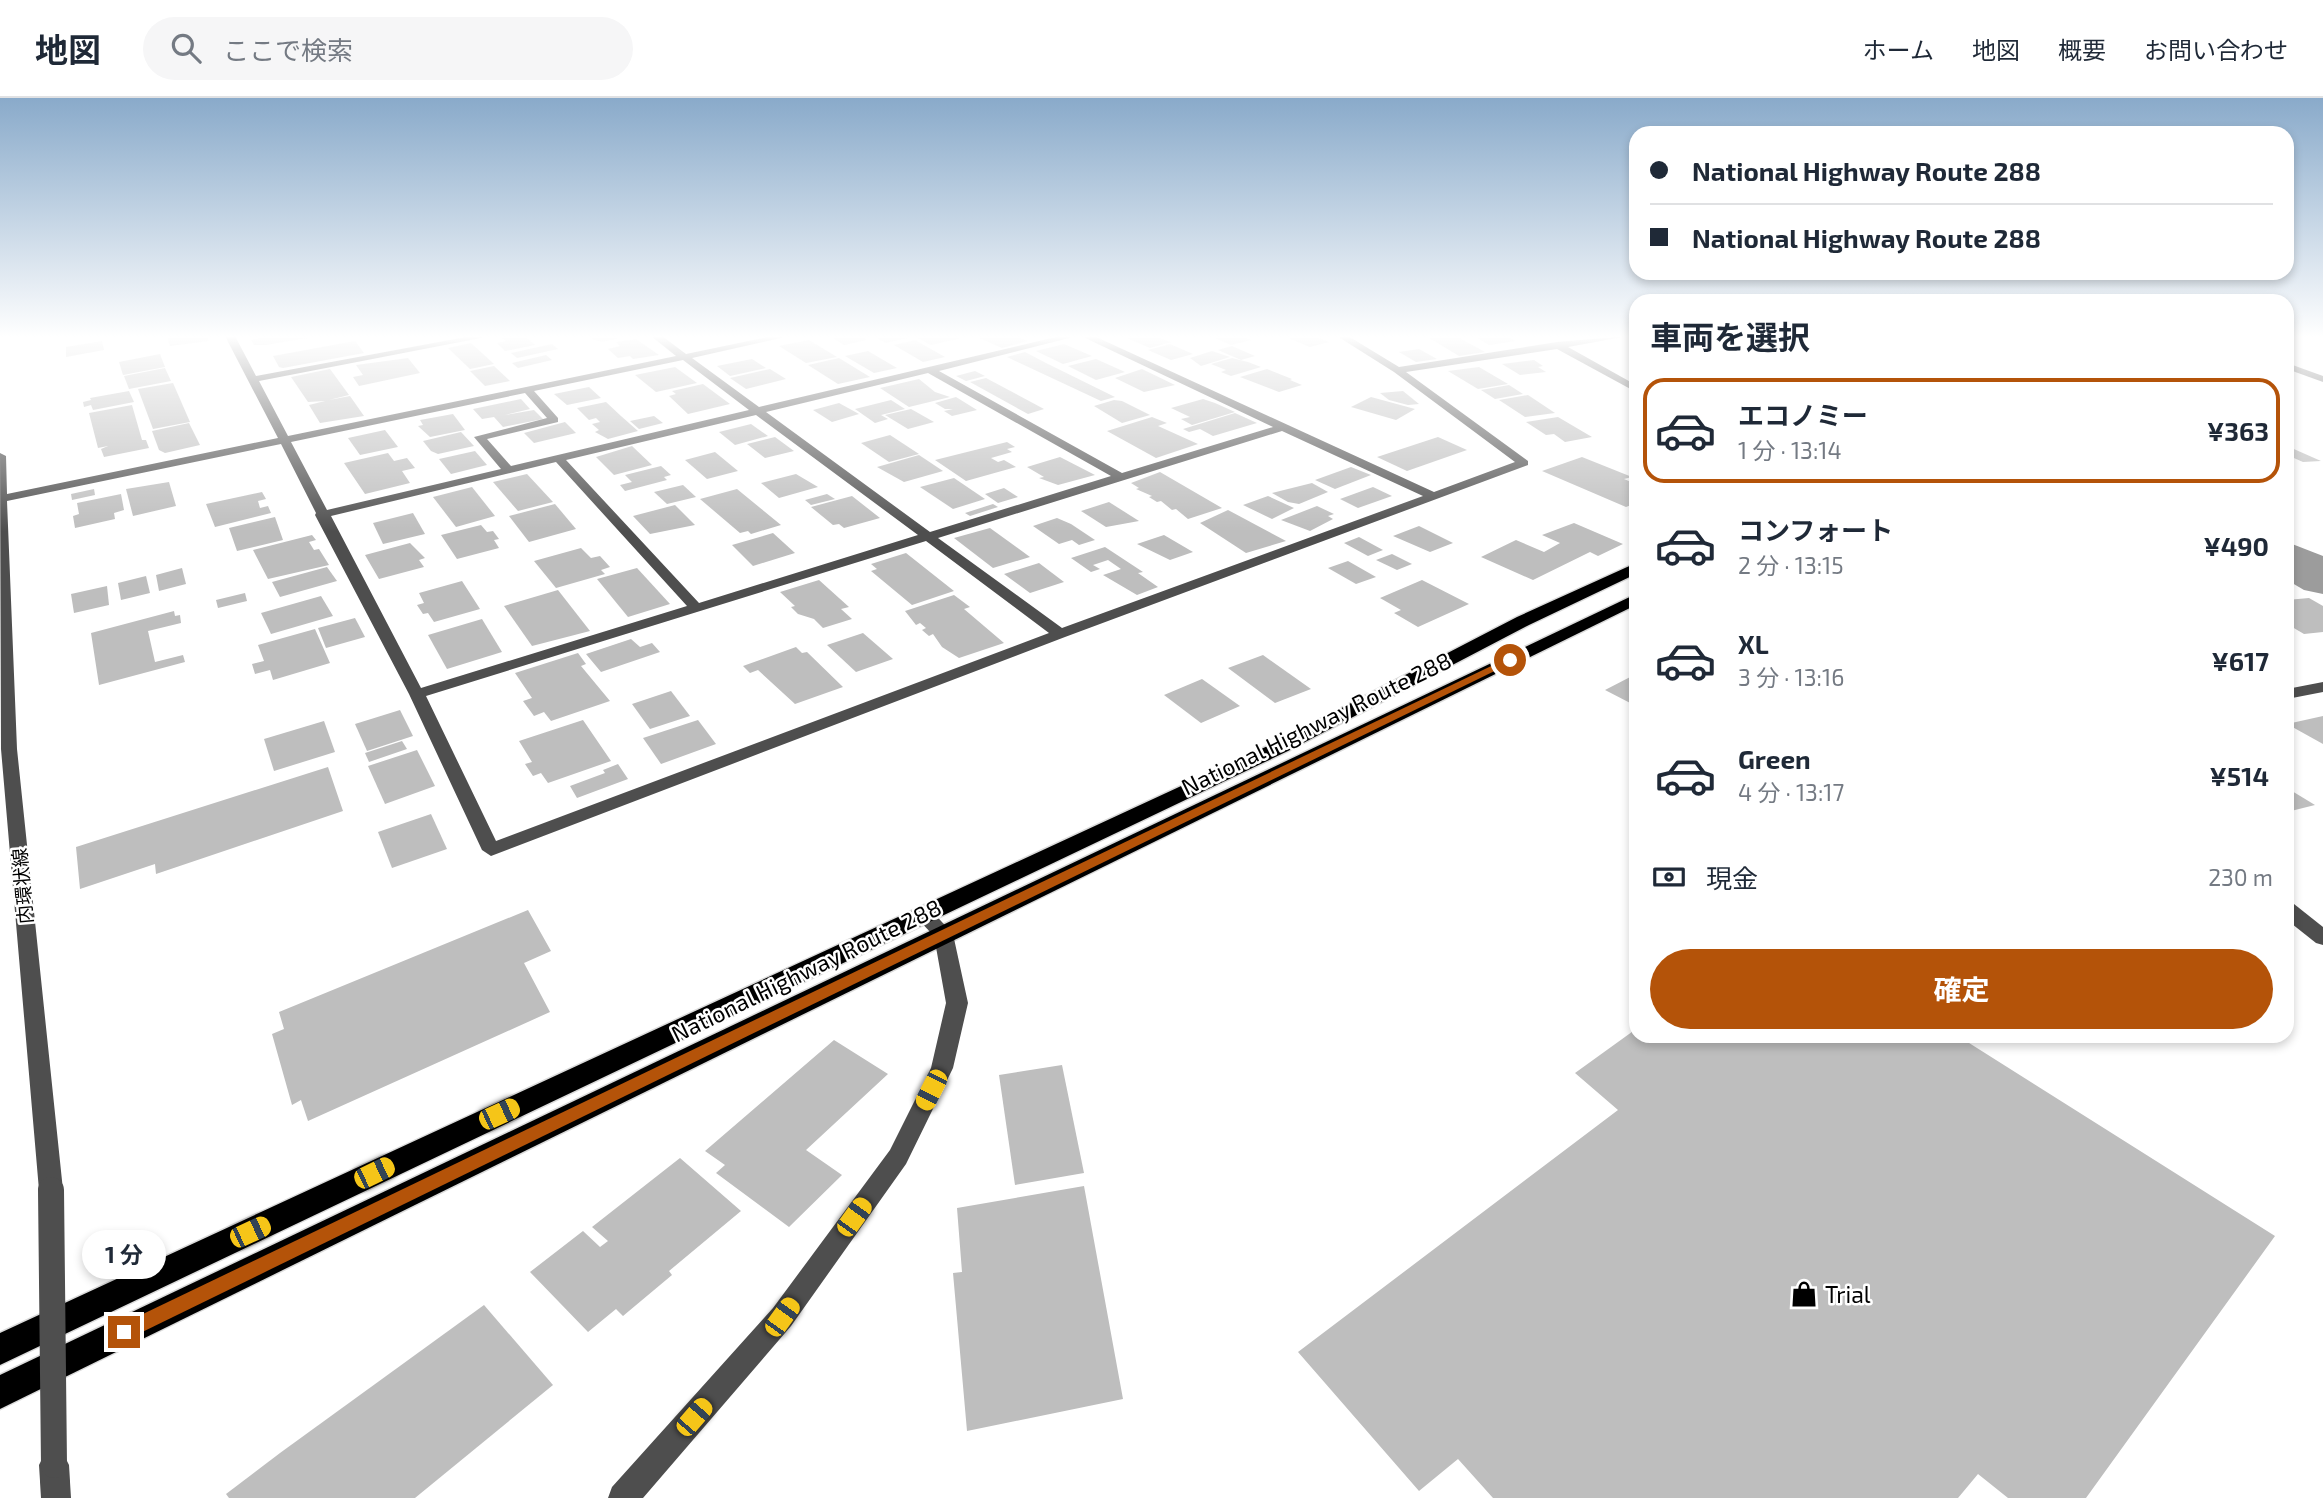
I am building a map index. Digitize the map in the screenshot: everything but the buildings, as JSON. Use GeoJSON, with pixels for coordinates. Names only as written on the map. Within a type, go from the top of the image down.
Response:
{"type":"FeatureCollection","features":[{"type":"Feature","properties":{"kind":"highway","name":"National Highway Route 288"},"geometry":{"type":"LineString","coordinates":[[0,1349],[1281,747],[1523,621],[1629,571]]}},
{"type":"Feature","properties":{"kind":"highway","name":"National Highway Route 288"},"geometry":{"type":"LineString","coordinates":[[0,1392],[1629,602]]}},
{"type":"Feature","properties":{"kind":"street"},"geometry":{"type":"LineString","coordinates":[[265,401],[321,514],[417,694],[491,850],[1060,634],[1524,463],[1440,401]]}},
{"type":"Feature","properties":{"kind":"street"},"geometry":{"type":"LineString","coordinates":[[2,499],[474,401]]}},
{"type":"Feature","properties":{"kind":"street"},"geometry":{"type":"LineString","coordinates":[[508,470],[480,437],[554,420],[538,401]]}},
{"type":"Feature","properties":{"kind":"street"},"geometry":{"type":"LineString","coordinates":[[745,401],[1060,634]]}},
{"type":"Feature","properties":{"kind":"street"},"geometry":{"type":"LineString","coordinates":[[321,514],[799,401]]}},
{"type":"Feature","properties":{"kind":"street"},"geometry":{"type":"LineString","coordinates":[[986,401],[1121,477]]}},
{"type":"Feature","properties":{"kind":"street"},"geometry":{"type":"LineString","coordinates":[[1227,401],[1432,496]]}},
{"type":"Feature","properties":{"kind":"street"},"geometry":{"type":"LineString","coordinates":[[417,694],[1283,427]]}},
{"type":"Feature","properties":{"kind":"street","name":"内環状線"},"geometry":{"type":"LineString","coordinates":[[0,456],[4,750],[51,1190],[54,1465],[57,1498]]}},
{"type":"Feature","properties":{"kind":"street"},"geometry":{"type":"LineString","coordinates":[[558,458],[696,608]]}},
{"type":"Feature","properties":{"kind":"street"},"geometry":{"type":"LineString","coordinates":[[2294,693],[2323,687]]}},
{"type":"Feature","properties":{"kind":"street"},"geometry":{"type":"LineString","coordinates":[[623,1498],[782,1317],[898,1157],[942,1068],[957,1003],[943,934],[923,914]]}},
{"type":"Feature","properties":{"kind":"street"},"geometry":{"type":"LineString","coordinates":[[2294,915],[2323,938]]}},
{"type":"Feature","properties":{"kind":"waterway"},"geometry":{"type":"LineString","coordinates":[[2294,562],[2323,578]]}},
{"type":"Feature","properties":{"kind":"place","name":"Trial"},"geometry":{"type":"Point","coordinates":[1804,1294]}},
{"type":"Feature","properties":{"kind":"route"},"geometry":{"type":"LineString","coordinates":[[124,1332],[1510,660]]}}]}
